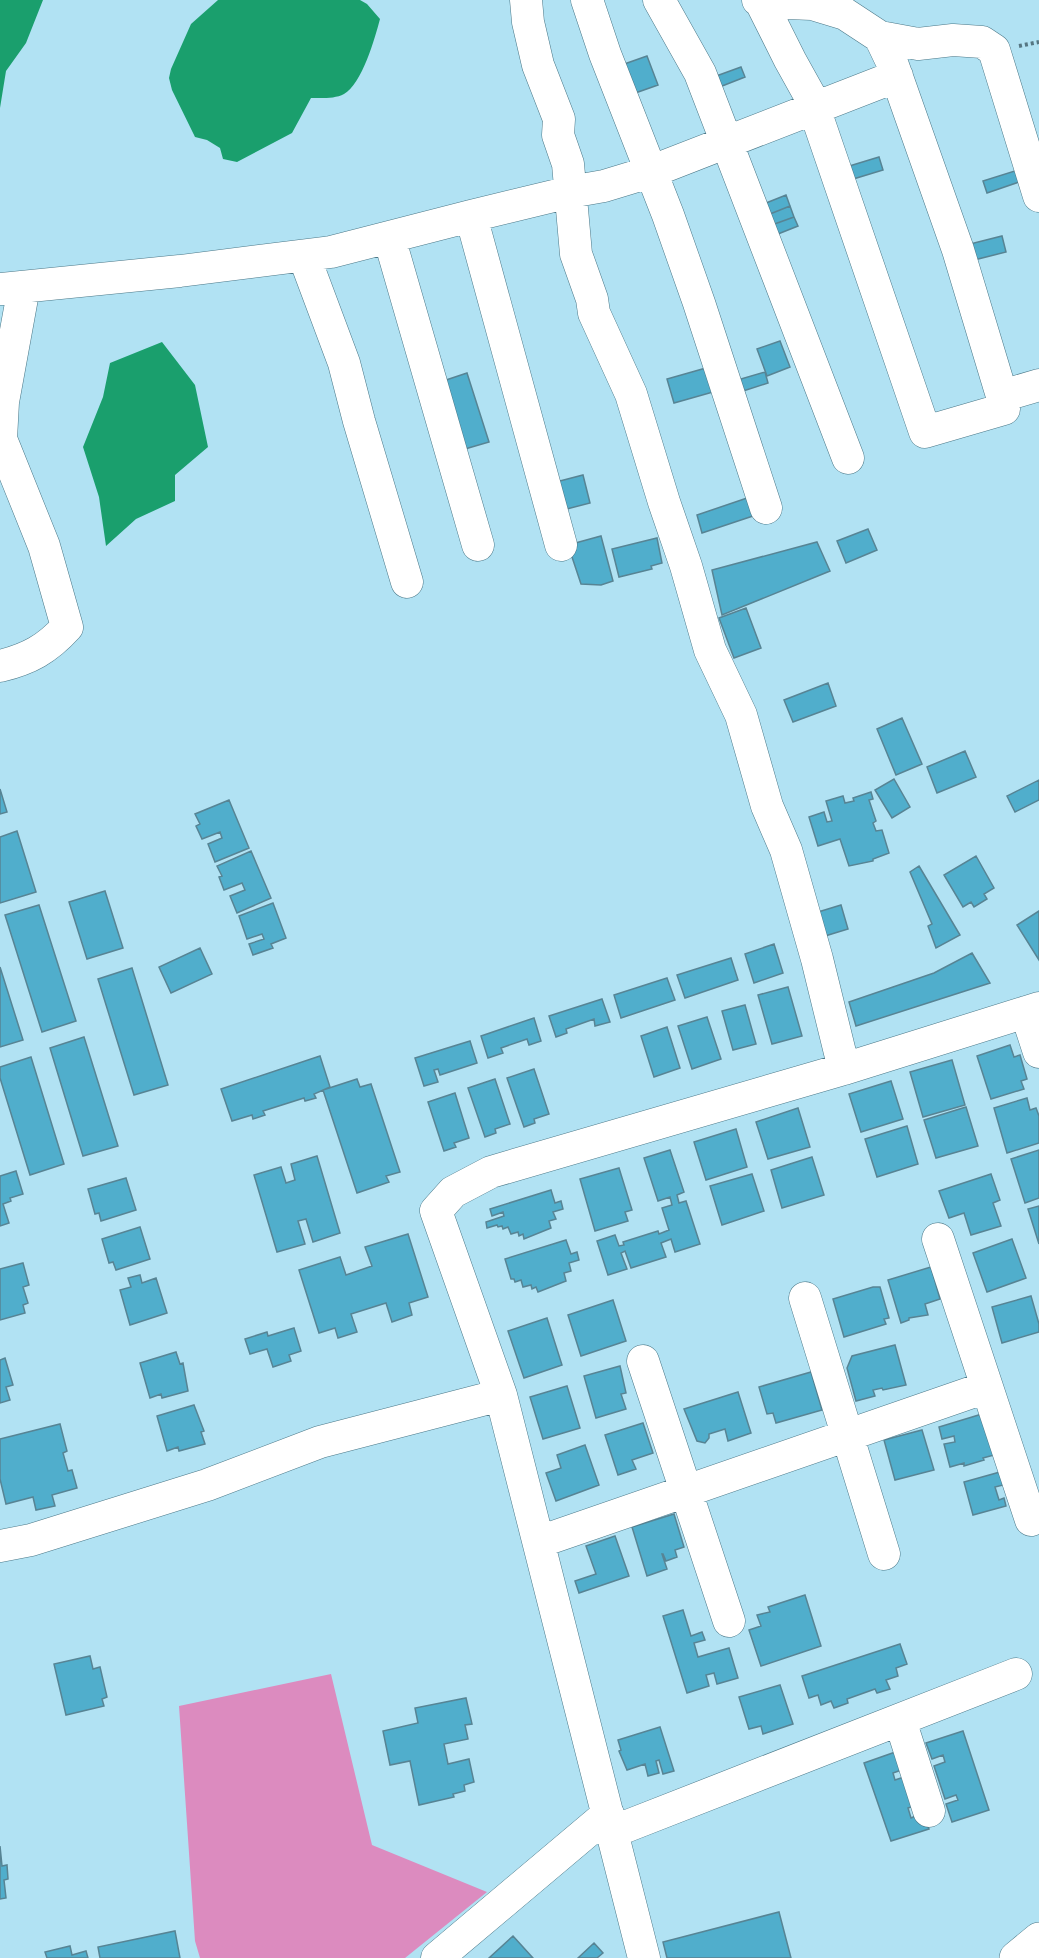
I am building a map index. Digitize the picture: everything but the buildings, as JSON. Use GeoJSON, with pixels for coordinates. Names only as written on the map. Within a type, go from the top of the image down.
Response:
{"type":"FeatureCollection","features":[{"type":"Feature","properties":{"kind":"main road"},"geometry":{"type":"LineString","coordinates":[[1016,1958],[1039,1939]]}},
{"type":"Feature","properties":{"kind":"street"},"geometry":{"type":"LineString","coordinates":[[526,0],[528,22],[538,65],[559,119],[558,135],[567,164],[576,254],[592,299],[594,313],[631,394],[686,566],[710,650],[741,715],[767,806],[786,850],[818,959],[844,1069]]}},
{"type":"Feature","properties":{"kind":"street"},"geometry":{"type":"LineString","coordinates":[[587,0],[605,54],[668,215],[766,508]]}},
{"type":"Feature","properties":{"kind":"street"},"geometry":{"type":"LineString","coordinates":[[659,0],[700,73],[848,458]]}},
{"type":"Feature","properties":{"kind":"street"},"geometry":{"type":"LineString","coordinates":[[760,1],[812,4],[845,14],[880,36],[918,44],[953,40],[982,42],[994,50],[1039,196]]}},
{"type":"Feature","properties":{"kind":"street"},"geometry":{"type":"LineString","coordinates":[[760,1],[810,96],[925,432],[1004,409],[958,249],[897,76],[880,36]]}},
{"type":"Feature","properties":{"kind":"street"},"geometry":{"type":"LineString","coordinates":[[0,666],[21,661],[50,645],[67,627],[44,546],[1,439],[12,288],[180,272],[331,252],[570,192],[604,186],[650,172],[897,76]]}},
{"type":"Feature","properties":{"kind":"street"},"geometry":{"type":"LineString","coordinates":[[471,216],[561,545]]}},
{"type":"Feature","properties":{"kind":"street"},"geometry":{"type":"LineString","coordinates":[[389,237],[478,545]]}},
{"type":"Feature","properties":{"kind":"street"},"geometry":{"type":"LineString","coordinates":[[304,256],[344,363],[407,582]]}},
{"type":"Feature","properties":{"kind":"street"},"geometry":{"type":"LineString","coordinates":[[1002,396],[1039,385]]}},
{"type":"Feature","properties":{"kind":"street"},"geometry":{"type":"LineString","coordinates":[[644,1958],[501,1395],[436,1211],[453,1192],[491,1172],[844,1069],[1032,1010],[1039,1052]]}},
{"type":"Feature","properties":{"kind":"street"},"geometry":{"type":"LineString","coordinates":[[938,1239],[1031,1520]]}},
{"type":"Feature","properties":{"kind":"street"},"geometry":{"type":"LineString","coordinates":[[805,1298],[884,1554]]}},
{"type":"Feature","properties":{"kind":"street"},"geometry":{"type":"LineString","coordinates":[[643,1361],[729,1621]]}},
{"type":"Feature","properties":{"kind":"street"},"geometry":{"type":"LineString","coordinates":[[539,1542],[987,1387]]}},
{"type":"Feature","properties":{"kind":"street"},"geometry":{"type":"LineString","coordinates":[[0,1546],[31,1540],[207,1485],[320,1442],[501,1395]]}},
{"type":"Feature","properties":{"kind":"street"},"geometry":{"type":"LineString","coordinates":[[437,1958],[610,1823],[900,1720],[1016,1674]]}},
{"type":"Feature","properties":{"kind":"street"},"geometry":{"type":"LineString","coordinates":[[900,1720],[929,1811]]}},
{"type":"Feature","properties":{"kind":"shaded area"},"geometry":{"type":"Polygon","coordinates":[[[0,0],[43,0],[26,43],[6,71],[0,108],[0,0]]]}},
{"type":"Feature","properties":{"kind":"shaded area"},"geometry":{"type":"Polygon","coordinates":[[[218,0],[360,0],[367,4],[380,19],[367,60],[351,89],[336,97],[311,98],[292,133],[237,162],[223,159],[220,148],[207,140],[195,137],[172,90],[169,78],[191,24],[218,0]]]}},
{"type":"Feature","properties":{"kind":"shaded area"},"geometry":{"type":"Polygon","coordinates":[[[162,342],[195,385],[208,447],[175,475],[175,501],[136,519],[106,546],[99,497],[83,447],[103,397],[110,363],[162,342]]]}},
{"type":"Feature","properties":{"kind":"shaded area"},"geometry":{"type":"Polygon","coordinates":[[[331,1674],[372,1845],[487,1892],[405,1958],[200,1958],[195,1941],[179,1706],[331,1674]]]}}]}
